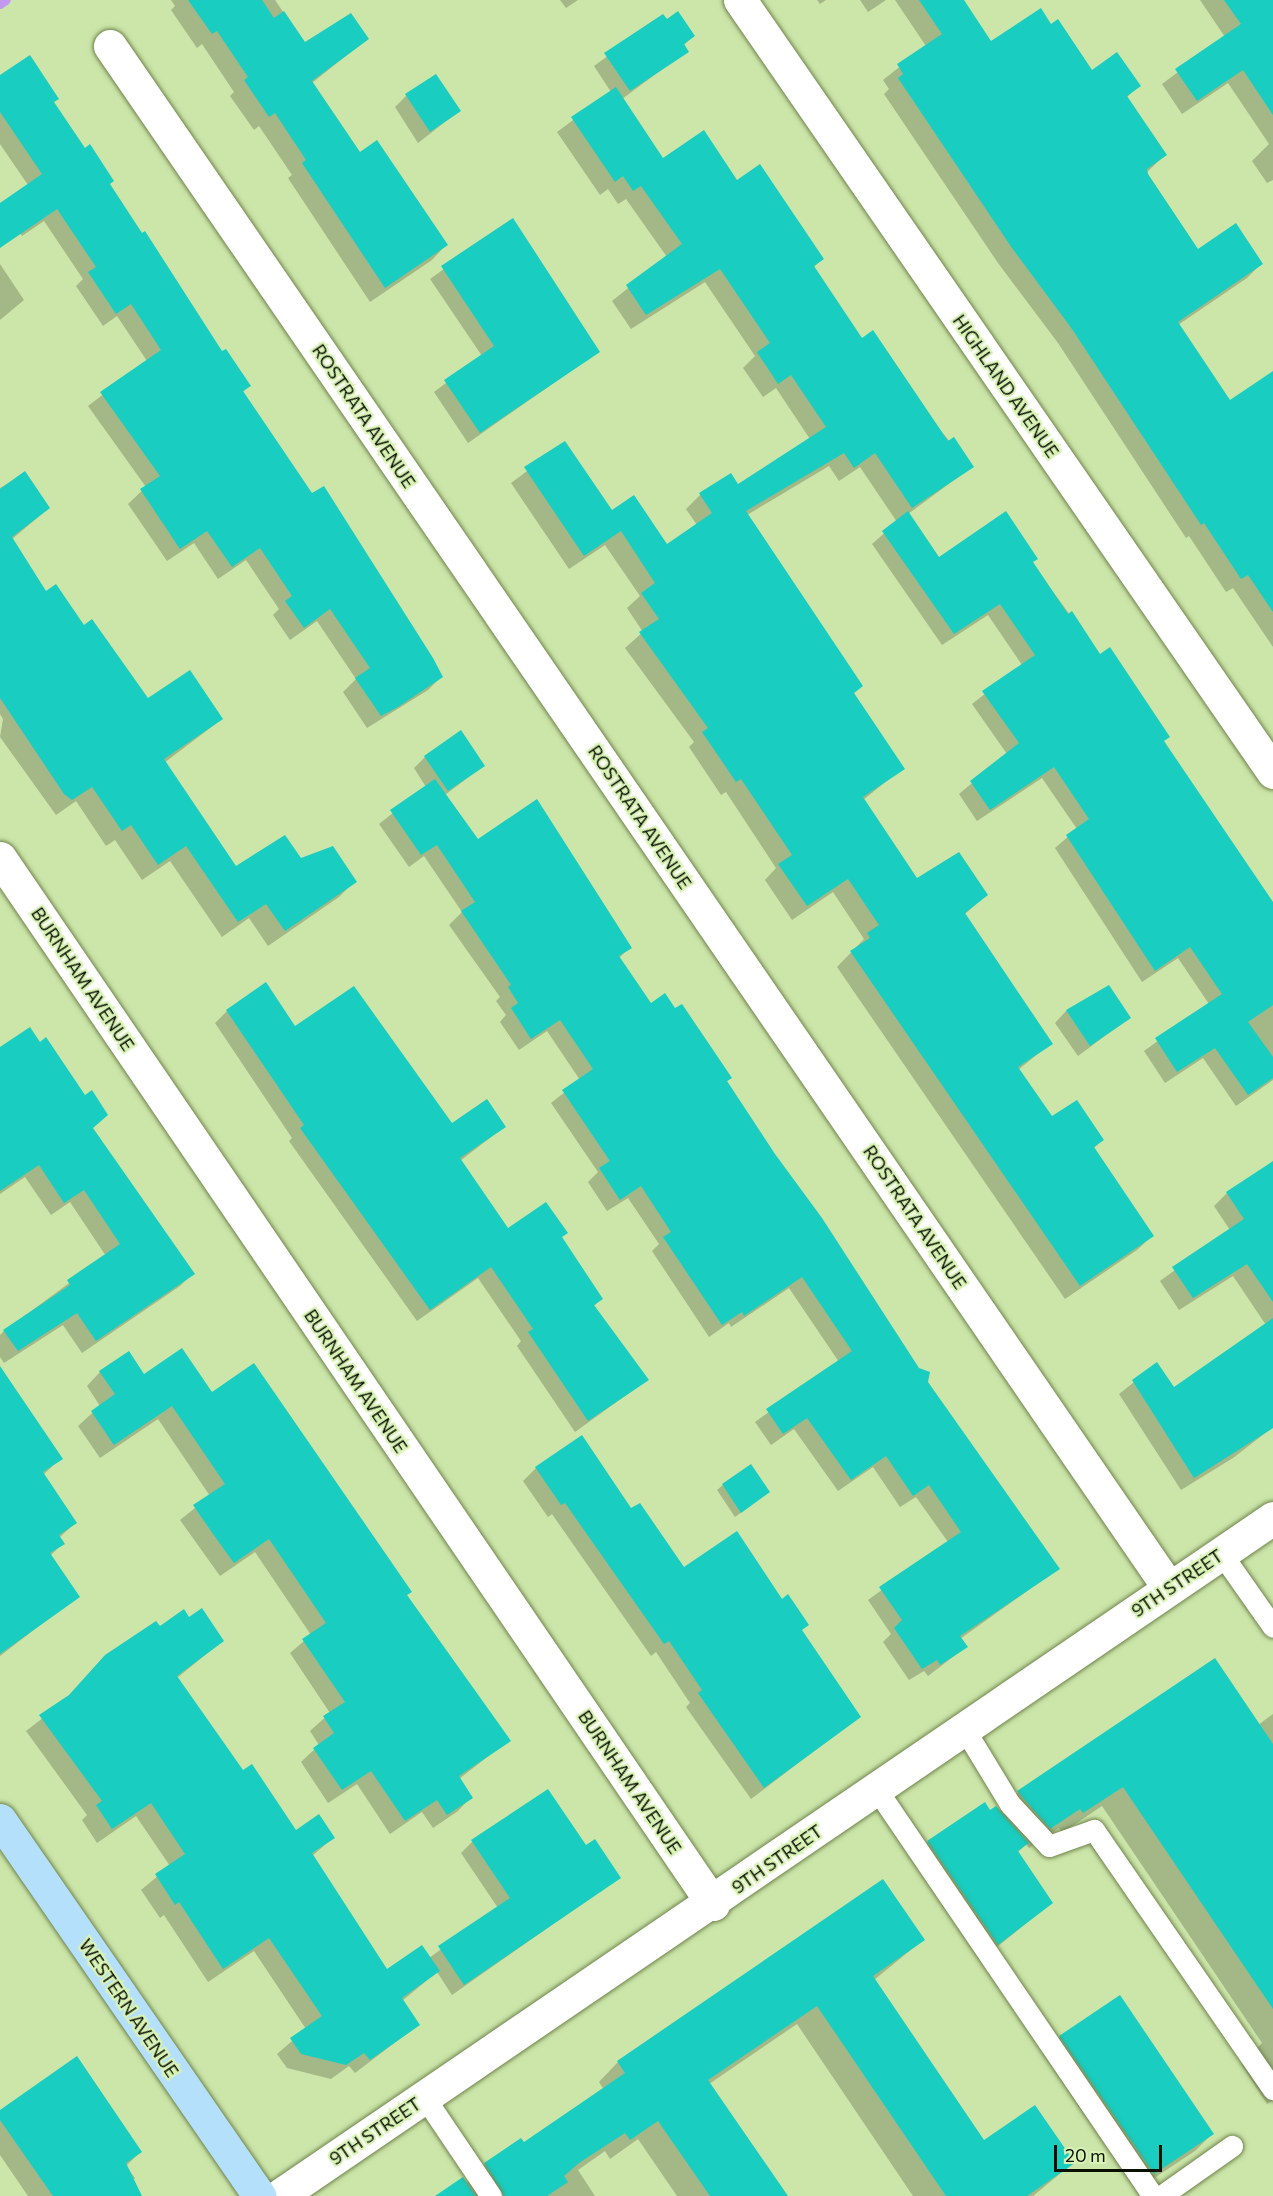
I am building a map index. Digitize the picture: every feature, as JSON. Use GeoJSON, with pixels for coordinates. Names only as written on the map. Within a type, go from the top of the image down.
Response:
{"type":"FeatureCollection","features":[{"type":"Feature","properties":{"kind":"main road","name":"WESTERN AVENUE"},"geometry":{"type":"LineString","coordinates":[[0,1820],[259,2196]]}},
{"type":"Feature","properties":{"kind":"street","name":"HIGHLAND AVENUE"},"geometry":{"type":"LineString","coordinates":[[740,0],[1273,772]]}},
{"type":"Feature","properties":{"kind":"street","name":"ROSTRATA AVENUE"},"geometry":{"type":"LineString","coordinates":[[110,46],[1169,1588]]}},
{"type":"Feature","properties":{"kind":"street","name":"BURNHAM AVENUE"},"geometry":{"type":"LineString","coordinates":[[0,858],[712,1904]]}},
{"type":"Feature","properties":{"kind":"street","name":"9TH STREET"},"geometry":{"type":"LineString","coordinates":[[279,2196],[712,1904],[1273,1518]]}},
{"type":"Feature","properties":{"kind":"lane"},"geometry":{"type":"LineString","coordinates":[[1221,1553],[1273,1627]]}},
{"type":"Feature","properties":{"kind":"lane"},"geometry":{"type":"LineString","coordinates":[[964,1730],[1011,1804],[1049,1846],[1094,1830],[1273,2089]]}},
{"type":"Feature","properties":{"kind":"lane"},"geometry":{"type":"LineString","coordinates":[[877,1790],[1153,2196]]}},
{"type":"Feature","properties":{"kind":"lane"},"geometry":{"type":"LineString","coordinates":[[425,2098],[491,2196]]}},
{"type":"Feature","properties":{"kind":"lane"},"geometry":{"type":"LineString","coordinates":[[1161,2196],[1232,2146]]}},
{"type":"Feature","properties":{"kind":"building"},"geometry":{"type":"Polygon","coordinates":[[[188,0],[262,0],[274,18],[284,11],[305,42],[351,13],[369,39],[312,81],[360,152],[377,140],[448,245],[385,288],[302,163],[306,160],[275,113],[269,117],[244,80],[248,77],[217,31],[212,34],[188,0]]]}},
{"type":"Feature","properties":{"kind":"building"},"geometry":{"type":"Polygon","coordinates":[[[919,0],[964,0],[991,41],[1041,8],[1051,24],[1058,19],[1092,70],[1117,52],[1141,86],[1127,96],[1167,155],[1147,169],[1148,174],[1198,249],[1236,223],[1263,264],[1178,322],[1230,400],[1273,371],[1273,612],[1248,575],[1241,579],[1204,523],[1201,525],[1072,329],[1012,248],[898,78],[903,74],[897,64],[942,34],[919,0]]]}},
{"type":"Feature","properties":{"kind":"building"},"geometry":{"type":"Polygon","coordinates":[[[1224,0],[1273,0],[1273,115],[1243,70],[1197,101],[1175,69],[1241,24],[1224,0]]]}},
{"type":"Feature","properties":{"kind":"building"},"geometry":{"type":"Polygon","coordinates":[[[678,11],[695,36],[684,44],[689,52],[630,91],[604,53],[663,14],[667,19],[678,11]]]}},
{"type":"Feature","properties":{"kind":"building"},"geometry":{"type":"Polygon","coordinates":[[[30,55],[59,99],[54,102],[85,148],[90,144],[114,181],[110,184],[142,233],[145,231],[222,351],[226,349],[251,386],[243,391],[312,493],[324,486],[433,658],[443,677],[398,707],[381,716],[355,678],[370,668],[330,609],[304,628],[285,601],[292,596],[260,548],[232,567],[207,531],[180,549],[140,489],[160,476],[100,392],[161,350],[131,304],[116,314],[88,272],[96,267],[57,209],[0,248],[0,203],[42,174],[0,112],[0,75],[30,55]]]}},
{"type":"Feature","properties":{"kind":"building"},"geometry":{"type":"Polygon","coordinates":[[[436,74],[461,111],[430,132],[405,94],[436,74]]]}},
{"type":"Feature","properties":{"kind":"building"},"geometry":{"type":"Polygon","coordinates":[[[616,87],[663,158],[704,130],[737,180],[760,164],[824,259],[814,266],[862,338],[873,330],[948,441],[954,437],[974,467],[912,508],[875,453],[854,468],[844,453],[746,511],[863,686],[854,693],[905,769],[863,797],[917,878],[959,852],[988,895],[965,913],[1053,1044],[1018,1067],[1052,1116],[1077,1100],[1104,1140],[1094,1147],[1154,1236],[1080,1286],[850,951],[870,938],[867,933],[879,925],[848,879],[807,906],[778,864],[792,855],[741,779],[736,782],[702,732],[708,728],[639,632],[659,619],[641,593],[655,583],[621,531],[584,556],[524,467],[565,441],[612,510],[634,495],[667,544],[712,513],[699,493],[731,473],[738,484],[826,427],[791,375],[778,384],[757,352],[770,343],[720,269],[646,315],[626,285],[682,244],[641,186],[633,191],[623,176],[615,182],[571,117],[616,87]]]}},
{"type":"Feature","properties":{"kind":"building"},"geometry":{"type":"Polygon","coordinates":[[[513,218],[600,352],[480,433],[444,380],[494,346],[441,266],[513,218]]]}},
{"type":"Feature","properties":{"kind":"building"},"geometry":{"type":"Polygon","coordinates":[[[25,471],[50,508],[12,537],[46,591],[56,584],[84,625],[92,619],[148,698],[190,670],[223,719],[164,759],[236,866],[285,835],[301,858],[333,846],[357,882],[285,931],[266,904],[238,922],[186,846],[158,865],[131,825],[122,831],[92,787],[72,800],[64,794],[0,698],[0,489],[25,471]]]}},
{"type":"Feature","properties":{"kind":"building"},"geometry":{"type":"Polygon","coordinates":[[[908,511],[939,557],[1006,511],[1038,559],[1033,562],[1068,614],[1072,611],[1100,654],[1110,647],[1170,737],[1164,741],[1273,902],[1273,1005],[1248,1022],[1273,1057],[1273,1078],[1248,1095],[1215,1048],[1177,1072],[1155,1038],[1222,994],[1190,947],[1155,971],[1066,835],[1089,819],[1054,767],[990,810],[970,781],[1019,743],[982,691],[1035,655],[1000,604],[954,634],[882,531],[908,511]]]}},
{"type":"Feature","properties":{"kind":"building"},"geometry":{"type":"Polygon","coordinates":[[[461,730],[485,766],[448,791],[424,756],[461,730]]]}},
{"type":"Feature","properties":{"kind":"building"},"geometry":{"type":"Polygon","coordinates":[[[435,779],[478,839],[537,799],[632,948],[619,956],[651,1003],[665,993],[675,1008],[682,1004],[732,1078],[727,1081],[775,1154],[822,1218],[919,1368],[930,1372],[928,1382],[1060,1569],[960,1636],[968,1647],[940,1665],[937,1660],[922,1669],[894,1628],[902,1620],[879,1587],[961,1532],[929,1485],[913,1496],[886,1456],[851,1480],[807,1418],[783,1434],[766,1409],[852,1351],[802,1277],[744,1316],[742,1312],[722,1325],[663,1237],[671,1232],[641,1186],[620,1200],[599,1168],[610,1161],[562,1090],[593,1069],[560,1020],[531,1039],[511,1008],[518,1003],[508,987],[511,985],[461,911],[475,902],[437,845],[421,855],[390,810],[435,779]]]}},
{"type":"Feature","properties":{"kind":"building"},"geometry":{"type":"Polygon","coordinates":[[[266,982],[295,1026],[354,986],[452,1123],[487,1099],[506,1127],[460,1158],[508,1228],[546,1202],[568,1233],[562,1237],[603,1299],[594,1305],[649,1380],[588,1421],[528,1332],[533,1329],[491,1267],[430,1310],[300,1128],[304,1125],[226,1010],[266,982]]]}},
{"type":"Feature","properties":{"kind":"building"},"geometry":{"type":"Polygon","coordinates":[[[1109,985],[1131,1018],[1090,1046],[1066,1010],[1109,985]]]}},
{"type":"Feature","properties":{"kind":"building"},"geometry":{"type":"Polygon","coordinates":[[[30,1027],[40,1042],[46,1037],[85,1095],[92,1090],[108,1115],[93,1128],[195,1274],[96,1341],[77,1313],[18,1351],[3,1330],[70,1285],[67,1280],[120,1244],[84,1190],[64,1203],[39,1165],[0,1191],[0,1047],[30,1027]]]}},
{"type":"Feature","properties":{"kind":"building"},"geometry":{"type":"Polygon","coordinates":[[[1273,1161],[1273,1302],[1247,1264],[1193,1298],[1172,1267],[1244,1219],[1226,1192],[1273,1161]]]}},
{"type":"Feature","properties":{"kind":"building"},"geometry":{"type":"Polygon","coordinates":[[[1273,1318],[1273,1428],[1194,1478],[1132,1380],[1157,1362],[1174,1387],[1273,1318]]]}},
{"type":"Feature","properties":{"kind":"building"},"geometry":{"type":"Polygon","coordinates":[[[182,1348],[212,1392],[254,1363],[412,1592],[407,1595],[511,1741],[459,1776],[473,1798],[447,1815],[437,1800],[405,1821],[371,1771],[342,1790],[313,1748],[334,1733],[323,1716],[345,1702],[302,1639],[326,1623],[269,1539],[234,1563],[213,1534],[193,1505],[225,1484],[172,1406],[114,1445],[91,1411],[115,1394],[99,1371],[129,1351],[144,1374],[182,1348]]]}},
{"type":"Feature","properties":{"kind":"building"},"geometry":{"type":"Polygon","coordinates":[[[0,1366],[63,1459],[43,1472],[77,1523],[59,1535],[65,1544],[50,1553],[80,1597],[0,1654],[0,1366]]]}},
{"type":"Feature","properties":{"kind":"building"},"geometry":{"type":"Polygon","coordinates":[[[582,1435],[631,1508],[640,1503],[684,1567],[737,1531],[782,1599],[788,1594],[809,1625],[802,1630],[861,1717],[764,1788],[698,1693],[702,1690],[669,1641],[664,1644],[565,1503],[561,1505],[535,1467],[582,1435]]]}},
{"type":"Feature","properties":{"kind":"building"},"geometry":{"type":"Polygon","coordinates":[[[751,1464],[770,1492],[741,1513],[722,1484],[751,1464]]]}},
{"type":"Feature","properties":{"kind":"building"},"geometry":{"type":"Polygon","coordinates":[[[202,1608],[224,1641],[177,1676],[243,1770],[252,1764],[296,1830],[319,1814],[335,1838],[312,1853],[387,1969],[422,1945],[440,1971],[402,1998],[420,2025],[370,2060],[364,2053],[346,2065],[301,2054],[290,2038],[322,2016],[269,1938],[223,1969],[179,1902],[175,1905],[155,1874],[185,1854],[151,1803],[112,1829],[96,1805],[102,1801],[39,1715],[69,1695],[105,1655],[156,1621],[160,1626],[184,1609],[189,1617],[202,1608]]]}},
{"type":"Feature","properties":{"kind":"building"},"geometry":{"type":"Polygon","coordinates":[[[1215,1658],[1273,1744],[1273,2009],[1123,1787],[1083,1813],[1080,1809],[1050,1829],[1017,1791],[1215,1658]]]}},
{"type":"Feature","properties":{"kind":"building"},"geometry":{"type":"Polygon","coordinates":[[[548,1789],[586,1845],[595,1839],[621,1878],[464,1985],[438,1946],[510,1898],[471,1840],[548,1789]]]}},
{"type":"Feature","properties":{"kind":"building"},"geometry":{"type":"Polygon","coordinates":[[[985,1802],[990,1810],[996,1806],[1029,1843],[1018,1851],[1053,1903],[998,1945],[927,1841],[985,1802]]]}},
{"type":"Feature","properties":{"kind":"building"},"geometry":{"type":"Polygon","coordinates":[[[883,1879],[925,1940],[873,1976],[984,2140],[1035,2105],[1075,2163],[1027,2196],[946,2196],[817,2006],[708,2080],[788,2196],[710,2196],[658,2121],[630,2140],[625,2133],[579,2163],[564,2176],[568,2182],[547,2196],[504,2196],[484,2163],[521,2138],[524,2142],[625,2073],[617,2061],[883,1879]]]}},
{"type":"Feature","properties":{"kind":"building"},"geometry":{"type":"Polygon","coordinates":[[[1120,1995],[1214,2134],[1154,2174],[1059,2036],[1120,1995]]]}},
{"type":"Feature","properties":{"kind":"building"},"geometry":{"type":"Polygon","coordinates":[[[77,2056],[142,2152],[126,2163],[142,2196],[53,2196],[0,2120],[0,2110],[77,2056]]]}},
{"type":"Feature","properties":{"kind":"building"},"geometry":{"type":"Polygon","coordinates":[[[463,2177],[476,2196],[435,2196],[463,2177]]]}},
{"type":"Feature","properties":{"kind":"waterway"},"geometry":{"type":"LineString","coordinates":[[0,4],[6,0]]}}]}
